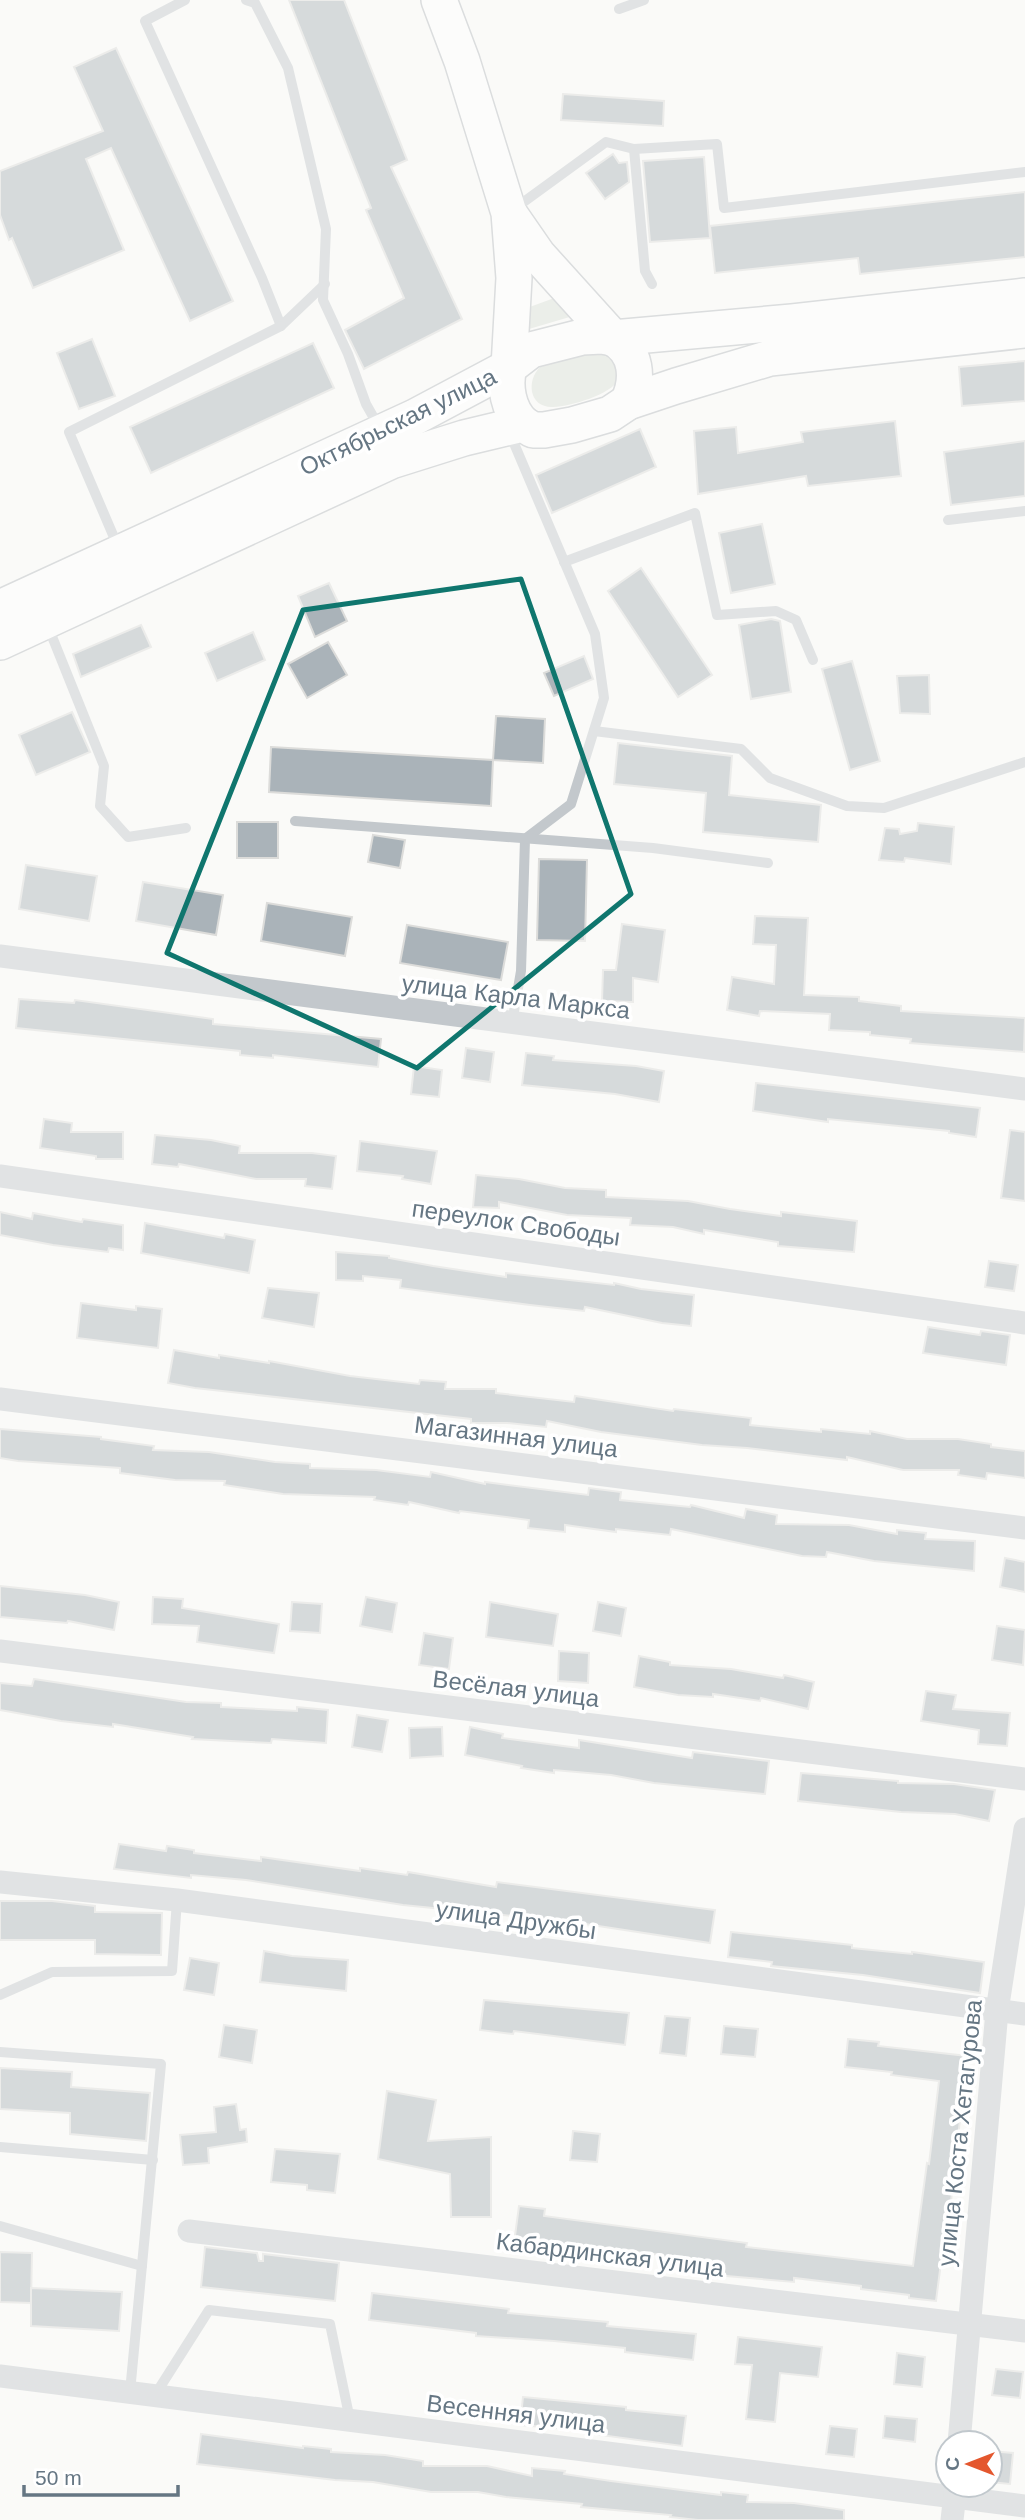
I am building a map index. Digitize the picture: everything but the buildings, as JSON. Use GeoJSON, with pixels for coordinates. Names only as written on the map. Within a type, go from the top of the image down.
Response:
{"type":"FeatureCollection","features":[{"type":"Feature","properties":{"kind":"main road"},"geometry":{"type":"LineString","coordinates":[[439,0],[462,61],[509,213],[514,278],[506,379],[508,395],[517,416],[516,426]]}},
{"type":"Feature","properties":{"kind":"main road"},"geometry":{"type":"LineString","coordinates":[[509,213],[538,255],[613,338],[623,344],[632,362],[634,385],[628,402]]}},
{"type":"Feature","properties":{"kind":"main road","name":"Октябрьская улица"},"geometry":{"type":"LineString","coordinates":[[0,608],[453,399],[509,367],[531,350],[552,343],[594,336],[613,338],[792,322],[1025,296]]}},
{"type":"Feature","properties":{"kind":"main road","name":"Октябрьская улица"},"geometry":{"type":"LineString","coordinates":[[0,642],[391,461],[428,448],[516,426],[533,430],[557,429],[598,418],[628,402],[770,358],[1025,330]]}},
{"type":"Feature","properties":{"kind":"street","name":"улица Карла Маркса"},"geometry":{"type":"LineString","coordinates":[[0,956],[1025,1090]]}},
{"type":"Feature","properties":{"kind":"street","name":"переулок Свободы"},"geometry":{"type":"LineString","coordinates":[[0,1176],[1025,1323]]}},
{"type":"Feature","properties":{"kind":"street","name":"Магазинная улица"},"geometry":{"type":"LineString","coordinates":[[0,1399],[1025,1528]]}},
{"type":"Feature","properties":{"kind":"street","name":"Весёлая улица"},"geometry":{"type":"LineString","coordinates":[[0,1651],[1025,1779]]}},
{"type":"Feature","properties":{"kind":"street","name":"улица Коста Хетагурова"},"geometry":{"type":"LineString","coordinates":[[960,2429],[997,2011],[1025,1829]]}},
{"type":"Feature","properties":{"kind":"street","name":"улица Дружбы"},"geometry":{"type":"LineString","coordinates":[[0,1882],[177,1900],[1025,2014]]}},
{"type":"Feature","properties":{"kind":"street","name":"Кабардинская улица"},"geometry":{"type":"LineString","coordinates":[[189,2231],[1025,2331]]}},
{"type":"Feature","properties":{"kind":"street","name":"Весенняя улица"},"geometry":{"type":"LineString","coordinates":[[0,2376],[350,2420],[934,2487]]}},
{"type":"Feature","properties":{"kind":"street"},"geometry":{"type":"LineString","coordinates":[[952,2520],[955,2499]]}},
{"type":"Feature","properties":{"kind":"street","name":"Весенняя улица"},"geometry":{"type":"LineString","coordinates":[[995,2499],[1025,2506]]}},
{"type":"Feature","properties":{"kind":"lane"},"geometry":{"type":"LineString","coordinates":[[185,0],[145,21],[281,326]]}},
{"type":"Feature","properties":{"kind":"lane"},"geometry":{"type":"LineString","coordinates":[[246,0],[255,3],[288,68],[326,229],[323,300],[348,354],[366,404],[382,433]]}},
{"type":"Feature","properties":{"kind":"lane"},"geometry":{"type":"LineString","coordinates":[[619,9],[645,0]]}},
{"type":"Feature","properties":{"kind":"lane"},"geometry":{"type":"LineString","coordinates":[[509,213],[606,142],[634,149],[717,144],[724,208],[1025,172]]}},
{"type":"Feature","properties":{"kind":"lane"},"geometry":{"type":"LineString","coordinates":[[634,149],[645,271],[652,284]]}},
{"type":"Feature","properties":{"kind":"lane"},"geometry":{"type":"LineString","coordinates":[[121,553],[69,432],[281,326],[325,284]]}},
{"type":"Feature","properties":{"kind":"lane"},"geometry":{"type":"LineString","coordinates":[[516,426],[564,562],[594,634],[604,698],[572,804],[525,839]]}},
{"type":"Feature","properties":{"kind":"lane"},"geometry":{"type":"LineString","coordinates":[[948,520],[1025,511]]}},
{"type":"Feature","properties":{"kind":"lane"},"geometry":{"type":"LineString","coordinates":[[564,562],[695,513],[717,615],[776,611],[796,620],[813,660]]}},
{"type":"Feature","properties":{"kind":"lane"},"geometry":{"type":"LineString","coordinates":[[46,622],[104,766],[100,806],[128,837],[186,828]]}},
{"type":"Feature","properties":{"kind":"lane"},"geometry":{"type":"LineString","coordinates":[[594,731],[741,749],[770,778],[847,806],[884,808],[1025,762]]}},
{"type":"Feature","properties":{"kind":"lane"},"geometry":{"type":"LineString","coordinates":[[295,821],[653,848],[768,863]]}},
{"type":"Feature","properties":{"kind":"lane"},"geometry":{"type":"LineString","coordinates":[[512,1023],[521,971],[525,839]]}},
{"type":"Feature","properties":{"kind":"lane"},"geometry":{"type":"LineString","coordinates":[[0,1995],[51,1972],[172,1971],[177,1900]]}},
{"type":"Feature","properties":{"kind":"lane"},"geometry":{"type":"LineString","coordinates":[[0,2052],[161,2064],[130,2392]]}},
{"type":"Feature","properties":{"kind":"lane"},"geometry":{"type":"LineString","coordinates":[[0,2147],[153,2160]]}},
{"type":"Feature","properties":{"kind":"lane"},"geometry":{"type":"LineString","coordinates":[[0,2226],[142,2266]]}},
{"type":"Feature","properties":{"kind":"lane"},"geometry":{"type":"LineString","coordinates":[[155,2395],[209,2310],[330,2324],[350,2420]]}},
{"type":"Feature","properties":{"kind":"highlighted area"},"geometry":{"type":"Polygon","coordinates":[[[521,579],[631,894],[417,1068],[167,953],[303,610],[521,579]]]}},
{"type":"Feature","properties":{"kind":"shaded area"},"geometry":{"type":"Polygon","coordinates":[[[557,297],[573,316],[529,329],[527,308],[557,297]]]}},
{"type":"Feature","properties":{"kind":"shaded area"},"geometry":{"type":"Polygon","coordinates":[[[597,351],[609,354],[618,361],[620,379],[615,385],[580,402],[553,407],[539,403],[532,393],[532,386],[540,367],[597,351]]]}}]}
